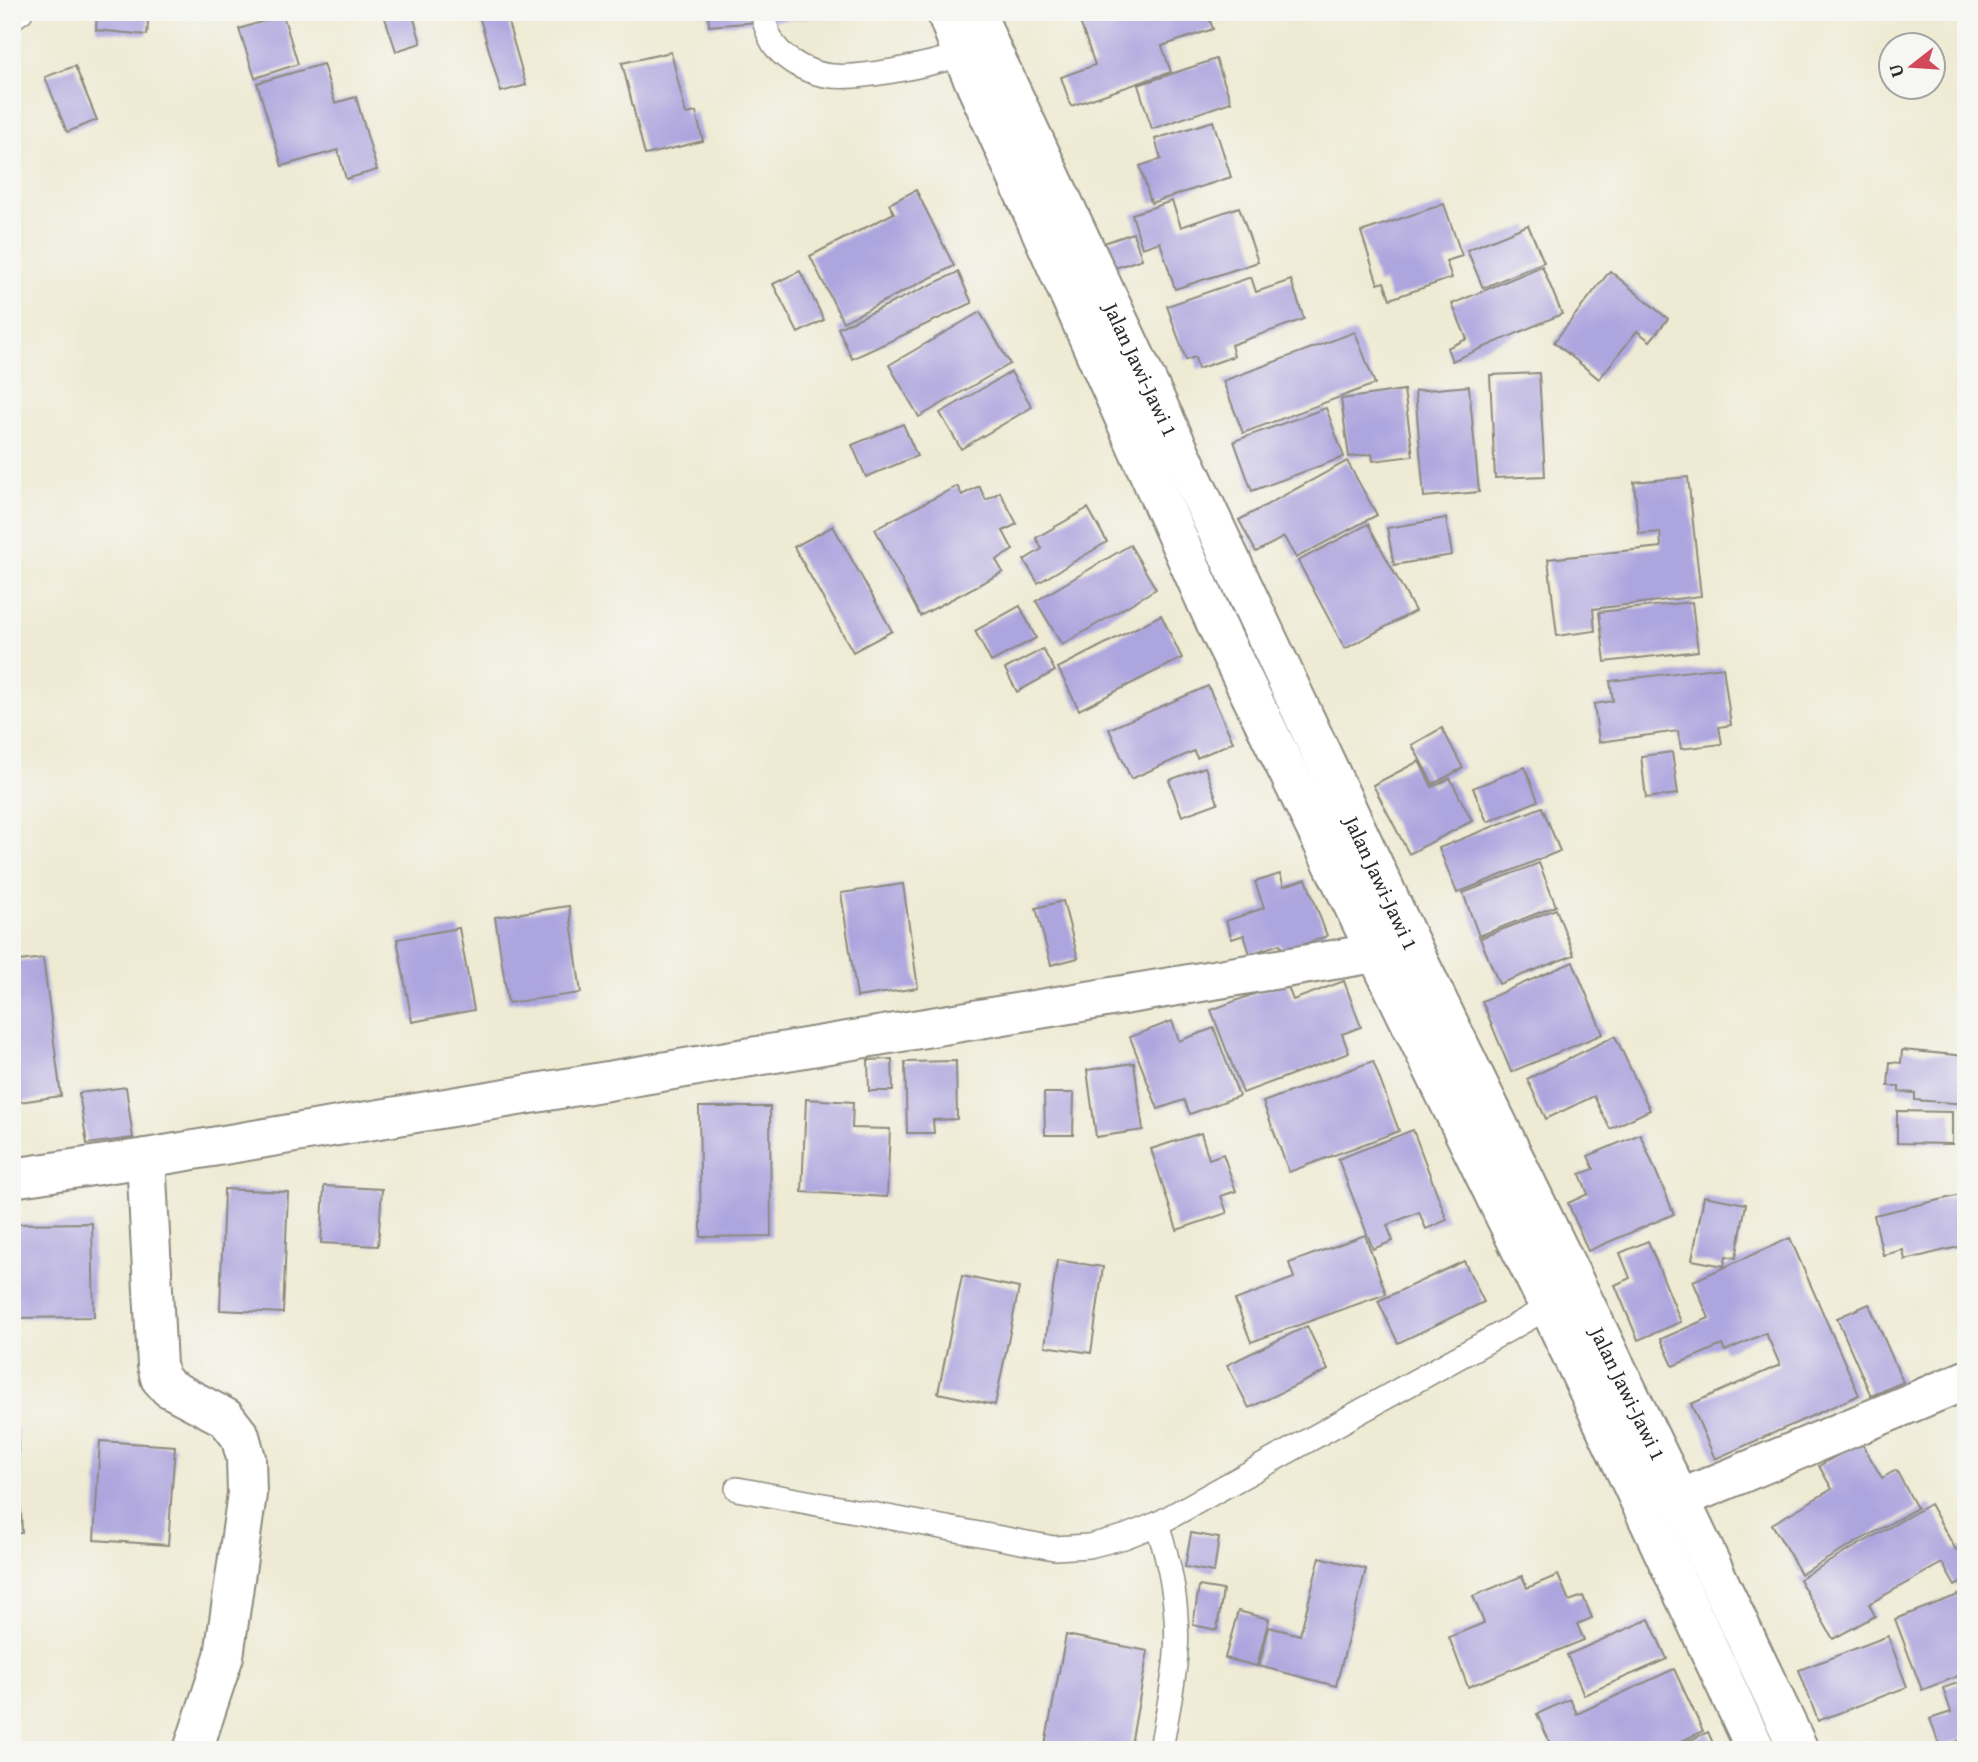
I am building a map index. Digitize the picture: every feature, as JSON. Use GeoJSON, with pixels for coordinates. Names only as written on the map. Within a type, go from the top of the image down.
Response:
{"type":"FeatureCollection","features":[{"type":"Feature","properties":{"kind":"main road"},"geometry":{"type":"LineString","coordinates":[[946,12],[976,37],[1216,624],[1549,1307],[1756,1750]]}},
{"type":"Feature","properties":{"kind":"main road","name":"Jalan Jawi-Jawi 1"},"geometry":{"type":"LineString","coordinates":[[976,37],[1253,607],[1418,960],[1799,1750]]}},
{"type":"Feature","properties":{"kind":"main road"},"geometry":{"type":"LineString","coordinates":[[1216,624],[1253,607]]}},
{"type":"Feature","properties":{"kind":"main road"},"geometry":{"type":"LineString","coordinates":[[12,1178],[1375,953]]}},
{"type":"Feature","properties":{"kind":"main road"},"geometry":{"type":"LineString","coordinates":[[146,1158],[157,1365],[160,1378],[169,1388],[226,1418],[240,1436],[246,1458],[247,1494],[225,1656],[193,1750]]}},
{"type":"Feature","properties":{"kind":"main road"},"geometry":{"type":"LineString","coordinates":[[1680,1499],[1966,1380]]}},
{"type":"Feature","properties":{"kind":"main road"},"geometry":{"type":"LineString","coordinates":[[1716,1666],[1750,1649]]}},
{"type":"Feature","properties":{"kind":"lane"},"geometry":{"type":"LineString","coordinates":[[12,18],[21,12]]}},
{"type":"Feature","properties":{"kind":"lane"},"geometry":{"type":"LineString","coordinates":[[764,21],[774,45],[790,60],[810,71],[832,76],[897,70],[976,37]]}},
{"type":"Feature","properties":{"kind":"lane"},"geometry":{"type":"LineString","coordinates":[[737,1489],[1054,1548],[1089,1546],[1124,1537],[1157,1524],[1549,1307]]}},
{"type":"Feature","properties":{"kind":"lane"},"geometry":{"type":"LineString","coordinates":[[1157,1524],[1173,1583],[1177,1616],[1176,1655],[1161,1750]]}},
{"type":"Feature","properties":{"kind":"building"},"geometry":{"type":"Polygon","coordinates":[[[97,12],[149,12],[147,35],[96,30],[97,12]]]}},
{"type":"Feature","properties":{"kind":"building"},"geometry":{"type":"Polygon","coordinates":[[[383,12],[412,12],[421,43],[396,51],[383,12]]]}},
{"type":"Feature","properties":{"kind":"building"},"geometry":{"type":"Polygon","coordinates":[[[478,12],[505,12],[526,85],[501,92],[478,12]]]}},
{"type":"Feature","properties":{"kind":"building"},"geometry":{"type":"Polygon","coordinates":[[[708,12],[832,12],[832,16],[709,26],[708,12]]]}},
{"type":"Feature","properties":{"kind":"building"},"geometry":{"type":"Polygon","coordinates":[[[1099,12],[1207,12],[1213,29],[1162,46],[1171,72],[1071,106],[1061,77],[1095,65],[1079,19],[1099,12]]]}},
{"type":"Feature","properties":{"kind":"building"},"geometry":{"type":"Polygon","coordinates":[[[283,15],[298,64],[255,78],[239,29],[283,15]]]}},
{"type":"Feature","properties":{"kind":"building"},"geometry":{"type":"Polygon","coordinates":[[[671,52],[686,114],[696,112],[703,141],[645,155],[622,63],[671,52]]]}},
{"type":"Feature","properties":{"kind":"building"},"geometry":{"type":"Polygon","coordinates":[[[1216,59],[1231,102],[1152,129],[1138,85],[1216,59]]]}},
{"type":"Feature","properties":{"kind":"building"},"geometry":{"type":"Polygon","coordinates":[[[323,64],[335,103],[356,97],[377,170],[346,179],[338,150],[282,166],[257,83],[323,64]]]}},
{"type":"Feature","properties":{"kind":"building"},"geometry":{"type":"Polygon","coordinates":[[[75,66],[97,120],[67,132],[45,77],[75,66]]]}},
{"type":"Feature","properties":{"kind":"building"},"geometry":{"type":"Polygon","coordinates":[[[1213,121],[1231,177],[1151,203],[1140,166],[1161,159],[1155,139],[1213,121]]]}},
{"type":"Feature","properties":{"kind":"building"},"geometry":{"type":"Polygon","coordinates":[[[916,190],[954,266],[843,322],[810,256],[894,213],[889,204],[916,190]]]}},
{"type":"Feature","properties":{"kind":"building"},"geometry":{"type":"Polygon","coordinates":[[[1172,201],[1181,227],[1239,207],[1258,262],[1175,289],[1160,242],[1142,248],[1132,214],[1172,201]]]}},
{"type":"Feature","properties":{"kind":"building"},"geometry":{"type":"Polygon","coordinates":[[[1444,204],[1462,256],[1446,261],[1452,278],[1390,299],[1384,282],[1378,284],[1361,232],[1444,204]]]}},
{"type":"Feature","properties":{"kind":"building"},"geometry":{"type":"Polygon","coordinates":[[[1528,225],[1544,262],[1483,288],[1467,250],[1528,225]]]}},
{"type":"Feature","properties":{"kind":"building"},"geometry":{"type":"Polygon","coordinates":[[[1133,233],[1142,259],[1112,269],[1104,243],[1133,233]]]}},
{"type":"Feature","properties":{"kind":"building"},"geometry":{"type":"Polygon","coordinates":[[[1542,266],[1562,314],[1452,361],[1447,348],[1467,339],[1452,304],[1542,266]]]}},
{"type":"Feature","properties":{"kind":"building"},"geometry":{"type":"Polygon","coordinates":[[[800,271],[824,320],[798,333],[773,284],[800,271]]]}},
{"type":"Feature","properties":{"kind":"building"},"geometry":{"type":"Polygon","coordinates":[[[1610,271],[1668,319],[1650,341],[1637,331],[1599,379],[1554,342],[1610,271]]]}},
{"type":"Feature","properties":{"kind":"building"},"geometry":{"type":"Polygon","coordinates":[[[958,272],[972,303],[852,359],[838,328],[958,272]]]}},
{"type":"Feature","properties":{"kind":"building"},"geometry":{"type":"Polygon","coordinates":[[[1251,277],[1256,292],[1291,280],[1304,319],[1231,345],[1234,356],[1198,369],[1195,357],[1186,360],[1167,306],[1251,277]]]}},
{"type":"Feature","properties":{"kind":"building"},"geometry":{"type":"Polygon","coordinates":[[[980,312],[1010,364],[919,417],[889,365],[980,312]]]}},
{"type":"Feature","properties":{"kind":"building"},"geometry":{"type":"Polygon","coordinates":[[[1355,332],[1375,384],[1243,433],[1223,381],[1355,332]]]}},
{"type":"Feature","properties":{"kind":"building"},"geometry":{"type":"Polygon","coordinates":[[[1011,372],[1032,407],[961,449],[940,413],[1011,372]]]}},
{"type":"Feature","properties":{"kind":"building"},"geometry":{"type":"Polygon","coordinates":[[[1539,373],[1545,476],[1495,478],[1490,375],[1539,373]]]}},
{"type":"Feature","properties":{"kind":"building"},"geometry":{"type":"Polygon","coordinates":[[[1469,386],[1479,492],[1424,497],[1415,391],[1469,386]]]}},
{"type":"Feature","properties":{"kind":"building"},"geometry":{"type":"Polygon","coordinates":[[[1404,390],[1413,456],[1373,461],[1372,454],[1349,457],[1341,399],[1404,390]]]}},
{"type":"Feature","properties":{"kind":"building"},"geometry":{"type":"Polygon","coordinates":[[[1326,408],[1344,457],[1252,491],[1234,441],[1326,408]]]}},
{"type":"Feature","properties":{"kind":"building"},"geometry":{"type":"Polygon","coordinates":[[[903,424],[917,456],[866,477],[852,445],[903,424]]]}},
{"type":"Feature","properties":{"kind":"building"},"geometry":{"type":"Polygon","coordinates":[[[1347,461],[1377,515],[1296,558],[1284,537],[1256,552],[1239,520],[1347,461]]]}},
{"type":"Feature","properties":{"kind":"building"},"geometry":{"type":"Polygon","coordinates":[[[1688,477],[1701,596],[1593,609],[1595,631],[1557,636],[1548,559],[1661,547],[1660,532],[1639,534],[1634,482],[1688,477]]]}},
{"type":"Feature","properties":{"kind":"building"},"geometry":{"type":"Polygon","coordinates":[[[957,486],[962,495],[979,486],[986,500],[1000,492],[1017,524],[1003,531],[1013,550],[996,560],[1003,572],[920,616],[875,529],[957,486]]]}},
{"type":"Feature","properties":{"kind":"building"},"geometry":{"type":"Polygon","coordinates":[[[1088,508],[1107,542],[1038,583],[1024,560],[1042,549],[1036,538],[1088,508]]]}},
{"type":"Feature","properties":{"kind":"building"},"geometry":{"type":"Polygon","coordinates":[[[1446,518],[1452,555],[1394,565],[1387,528],[1446,518]]]}},
{"type":"Feature","properties":{"kind":"building"},"geometry":{"type":"Polygon","coordinates":[[[1368,524],[1415,611],[1345,649],[1298,561],[1368,524]]]}},
{"type":"Feature","properties":{"kind":"building"},"geometry":{"type":"Polygon","coordinates":[[[833,526],[892,631],[853,652],[794,547],[833,526]]]}},
{"type":"Feature","properties":{"kind":"building"},"geometry":{"type":"Polygon","coordinates":[[[1130,545],[1156,589],[1062,645],[1036,601],[1130,545]]]}},
{"type":"Feature","properties":{"kind":"building"},"geometry":{"type":"Polygon","coordinates":[[[1692,602],[1698,651],[1605,662],[1599,612],[1692,602]]]}},
{"type":"Feature","properties":{"kind":"building"},"geometry":{"type":"Polygon","coordinates":[[[1020,606],[1036,638],[991,662],[975,631],[1020,606]]]}},
{"type":"Feature","properties":{"kind":"building"},"geometry":{"type":"Polygon","coordinates":[[[1161,615],[1182,658],[1079,710],[1058,668],[1161,615]]]}},
{"type":"Feature","properties":{"kind":"building"},"geometry":{"type":"Polygon","coordinates":[[[1043,649],[1055,671],[1017,692],[1005,669],[1043,649]]]}},
{"type":"Feature","properties":{"kind":"building"},"geometry":{"type":"Polygon","coordinates":[[[1723,667],[1731,725],[1719,727],[1722,744],[1681,749],[1678,731],[1599,742],[1594,704],[1613,701],[1610,681],[1723,667]]]}},
{"type":"Feature","properties":{"kind":"building"},"geometry":{"type":"Polygon","coordinates":[[[1208,686],[1233,742],[1197,758],[1194,751],[1131,779],[1109,729],[1208,686]]]}},
{"type":"Feature","properties":{"kind":"building"},"geometry":{"type":"Polygon","coordinates":[[[1442,728],[1463,768],[1433,784],[1412,745],[1442,728]]]}},
{"type":"Feature","properties":{"kind":"building"},"geometry":{"type":"Polygon","coordinates":[[[1672,752],[1678,794],[1646,798],[1641,756],[1672,752]]]}},
{"type":"Feature","properties":{"kind":"building"},"geometry":{"type":"Polygon","coordinates":[[[1419,761],[1432,787],[1450,778],[1472,821],[1409,854],[1373,785],[1419,761]]]}},
{"type":"Feature","properties":{"kind":"building"},"geometry":{"type":"Polygon","coordinates":[[[1205,767],[1218,803],[1182,816],[1169,780],[1205,767]]]}},
{"type":"Feature","properties":{"kind":"building"},"geometry":{"type":"Polygon","coordinates":[[[1525,767],[1538,801],[1487,822],[1473,788],[1525,767]]]}},
{"type":"Feature","properties":{"kind":"building"},"geometry":{"type":"Polygon","coordinates":[[[1542,807],[1560,851],[1457,893],[1439,848],[1542,807]]]}},
{"type":"Feature","properties":{"kind":"building"},"geometry":{"type":"Polygon","coordinates":[[[1539,863],[1556,906],[1479,936],[1463,893],[1539,863]]]}},
{"type":"Feature","properties":{"kind":"building"},"geometry":{"type":"Polygon","coordinates":[[[1280,874],[1284,886],[1306,879],[1327,936],[1283,952],[1280,944],[1250,954],[1244,935],[1232,939],[1226,921],[1264,908],[1255,882],[1280,874]]]}},
{"type":"Feature","properties":{"kind":"building"},"geometry":{"type":"Polygon","coordinates":[[[903,884],[918,988],[857,997],[841,893],[903,884]]]}},
{"type":"Feature","properties":{"kind":"building"},"geometry":{"type":"Polygon","coordinates":[[[1063,901],[1078,958],[1051,965],[1036,908],[1063,901]]]}},
{"type":"Feature","properties":{"kind":"building"},"geometry":{"type":"Polygon","coordinates":[[[569,906],[581,993],[508,1003],[495,917],[569,906]]]}},
{"type":"Feature","properties":{"kind":"building"},"geometry":{"type":"Polygon","coordinates":[[[1556,909],[1574,955],[1499,984],[1480,938],[1556,909]]]}},
{"type":"Feature","properties":{"kind":"building"},"geometry":{"type":"Polygon","coordinates":[[[459,928],[474,1010],[412,1022],[397,939],[459,928]]]}},
{"type":"Feature","properties":{"kind":"building"},"geometry":{"type":"Polygon","coordinates":[[[43,958],[61,1096],[12,1103],[12,962],[43,958]]]}},
{"type":"Feature","properties":{"kind":"building"},"geometry":{"type":"Polygon","coordinates":[[[1573,962],[1603,1034],[1511,1072],[1482,1001],[1573,962]]]}},
{"type":"Feature","properties":{"kind":"building"},"geometry":{"type":"Polygon","coordinates":[[[1344,981],[1361,1027],[1342,1034],[1349,1053],[1243,1093],[1211,1010],[1286,982],[1293,1000],[1344,981]]]}},
{"type":"Feature","properties":{"kind":"building"},"geometry":{"type":"Polygon","coordinates":[[[1172,1021],[1179,1041],[1214,1028],[1239,1096],[1190,1114],[1184,1100],[1158,1109],[1130,1037],[1172,1021]]]}},
{"type":"Feature","properties":{"kind":"building"},"geometry":{"type":"Polygon","coordinates":[[[1615,1036],[1650,1110],[1610,1129],[1594,1096],[1546,1119],[1527,1079],[1615,1036]]]}},
{"type":"Feature","properties":{"kind":"building"},"geometry":{"type":"Polygon","coordinates":[[[1902,1050],[1966,1056],[1966,1104],[1915,1100],[1915,1093],[1899,1092],[1899,1086],[1888,1086],[1890,1062],[1901,1063],[1902,1050]]]}},
{"type":"Feature","properties":{"kind":"building"},"geometry":{"type":"Polygon","coordinates":[[[892,1059],[893,1091],[869,1091],[868,1060],[892,1059]]]}},
{"type":"Feature","properties":{"kind":"building"},"geometry":{"type":"Polygon","coordinates":[[[956,1061],[957,1119],[933,1120],[934,1133],[907,1133],[905,1062],[956,1061]]]}},
{"type":"Feature","properties":{"kind":"building"},"geometry":{"type":"Polygon","coordinates":[[[1373,1061],[1399,1131],[1289,1172],[1263,1102],[1373,1061]]]}},
{"type":"Feature","properties":{"kind":"building"},"geometry":{"type":"Polygon","coordinates":[[[1134,1063],[1143,1130],[1096,1137],[1087,1070],[1134,1063]]]}},
{"type":"Feature","properties":{"kind":"building"},"geometry":{"type":"Polygon","coordinates":[[[126,1087],[133,1138],[87,1144],[79,1093],[126,1087]]]}},
{"type":"Feature","properties":{"kind":"building"},"geometry":{"type":"Polygon","coordinates":[[[1044,1093],[1074,1093],[1073,1135],[1045,1135],[1044,1093]]]}},
{"type":"Feature","properties":{"kind":"building"},"geometry":{"type":"Polygon","coordinates":[[[806,1099],[853,1102],[852,1128],[890,1129],[887,1197],[802,1192],[806,1099]]]}},
{"type":"Feature","properties":{"kind":"building"},"geometry":{"type":"Polygon","coordinates":[[[699,1107],[770,1107],[771,1236],[701,1237],[699,1107]]]}},
{"type":"Feature","properties":{"kind":"building"},"geometry":{"type":"Polygon","coordinates":[[[1897,1111],[1952,1112],[1952,1144],[1897,1143],[1897,1111]]]}},
{"type":"Feature","properties":{"kind":"building"},"geometry":{"type":"Polygon","coordinates":[[[1413,1130],[1447,1220],[1426,1229],[1419,1212],[1387,1225],[1393,1241],[1373,1249],[1338,1159],[1413,1130]]]}},
{"type":"Feature","properties":{"kind":"building"},"geometry":{"type":"Polygon","coordinates":[[[1201,1133],[1209,1159],[1223,1154],[1236,1191],[1221,1196],[1227,1213],[1177,1230],[1151,1149],[1201,1133]]]}},
{"type":"Feature","properties":{"kind":"building"},"geometry":{"type":"Polygon","coordinates":[[[1640,1134],[1674,1214],[1588,1251],[1568,1203],[1588,1194],[1580,1174],[1594,1169],[1588,1156],[1640,1134]]]}},
{"type":"Feature","properties":{"kind":"building"},"geometry":{"type":"Polygon","coordinates":[[[324,1186],[382,1189],[378,1246],[321,1243],[324,1186]]]}},
{"type":"Feature","properties":{"kind":"building"},"geometry":{"type":"Polygon","coordinates":[[[224,1189],[288,1192],[283,1313],[220,1310],[224,1189]]]}},
{"type":"Feature","properties":{"kind":"building"},"geometry":{"type":"Polygon","coordinates":[[[1965,1194],[1966,1245],[1905,1260],[1903,1250],[1883,1255],[1874,1215],[1965,1194]]]}},
{"type":"Feature","properties":{"kind":"building"},"geometry":{"type":"Polygon","coordinates":[[[1704,1196],[1746,1204],[1736,1258],[1726,1256],[1724,1266],[1692,1260],[1704,1196]]]}},
{"type":"Feature","properties":{"kind":"building"},"geometry":{"type":"Polygon","coordinates":[[[92,1223],[94,1317],[12,1318],[12,1224],[92,1223]]]}},
{"type":"Feature","properties":{"kind":"building"},"geometry":{"type":"Polygon","coordinates":[[[1365,1235],[1386,1294],[1251,1342],[1235,1300],[1294,1278],[1289,1263],[1365,1235]]]}},
{"type":"Feature","properties":{"kind":"building"},"geometry":{"type":"Polygon","coordinates":[[[1790,1238],[1859,1395],[1715,1459],[1691,1404],[1780,1365],[1766,1333],[1725,1351],[1722,1345],[1673,1366],[1661,1339],[1709,1318],[1693,1281],[1790,1238]]]}},
{"type":"Feature","properties":{"kind":"building"},"geometry":{"type":"Polygon","coordinates":[[[1648,1241],[1681,1322],[1638,1340],[1615,1285],[1630,1278],[1620,1253],[1648,1241]]]}},
{"type":"Feature","properties":{"kind":"building"},"geometry":{"type":"Polygon","coordinates":[[[1057,1260],[1103,1267],[1091,1353],[1045,1346],[1057,1260]]]}},
{"type":"Feature","properties":{"kind":"building"},"geometry":{"type":"Polygon","coordinates":[[[1464,1261],[1484,1302],[1398,1343],[1378,1301],[1464,1261]]]}},
{"type":"Feature","properties":{"kind":"building"},"geometry":{"type":"Polygon","coordinates":[[[962,1276],[1019,1288],[995,1405],[938,1393],[962,1276]]]}},
{"type":"Feature","properties":{"kind":"building"},"geometry":{"type":"Polygon","coordinates":[[[1869,1304],[1903,1382],[1871,1396],[1837,1318],[1869,1304]]]}},
{"type":"Feature","properties":{"kind":"building"},"geometry":{"type":"Polygon","coordinates":[[[1307,1326],[1328,1370],[1249,1408],[1227,1365],[1307,1326]]]}},
{"type":"Feature","properties":{"kind":"building"},"geometry":{"type":"Polygon","coordinates":[[[12,1428],[17,1428],[22,1533],[12,1533],[12,1428]]]}},
{"type":"Feature","properties":{"kind":"building"},"geometry":{"type":"Polygon","coordinates":[[[100,1441],[175,1446],[168,1545],[94,1540],[100,1441]]]}},
{"type":"Feature","properties":{"kind":"building"},"geometry":{"type":"Polygon","coordinates":[[[1861,1442],[1882,1478],[1896,1470],[1917,1508],[1801,1574],[1772,1524],[1832,1489],[1819,1466],[1861,1442]]]}},
{"type":"Feature","properties":{"kind":"building"},"geometry":{"type":"Polygon","coordinates":[[[1930,1504],[1956,1550],[1966,1545],[1966,1580],[1955,1586],[1942,1563],[1869,1604],[1875,1616],[1833,1639],[1799,1579],[1930,1504]]]}},
{"type":"Feature","properties":{"kind":"building"},"geometry":{"type":"Polygon","coordinates":[[[1191,1533],[1219,1538],[1214,1572],[1185,1567],[1191,1533]]]}},
{"type":"Feature","properties":{"kind":"building"},"geometry":{"type":"Polygon","coordinates":[[[1320,1557],[1366,1569],[1336,1686],[1259,1666],[1269,1627],[1300,1635],[1320,1557]]]}},
{"type":"Feature","properties":{"kind":"building"},"geometry":{"type":"Polygon","coordinates":[[[1558,1575],[1569,1601],[1583,1596],[1592,1618],[1577,1624],[1584,1640],[1468,1687],[1449,1637],[1484,1623],[1473,1596],[1522,1576],[1527,1588],[1558,1575]]]}},
{"type":"Feature","properties":{"kind":"building"},"geometry":{"type":"Polygon","coordinates":[[[1199,1586],[1223,1590],[1217,1630],[1193,1625],[1199,1586]]]}},
{"type":"Feature","properties":{"kind":"building"},"geometry":{"type":"Polygon","coordinates":[[[1966,1592],[1966,1673],[1922,1690],[1895,1619],[1966,1592]]]}},
{"type":"Feature","properties":{"kind":"building"},"geometry":{"type":"Polygon","coordinates":[[[1238,1611],[1269,1619],[1257,1666],[1225,1658],[1238,1611]]]}},
{"type":"Feature","properties":{"kind":"building"},"geometry":{"type":"Polygon","coordinates":[[[1649,1619],[1667,1659],[1584,1695],[1567,1655],[1649,1619]]]}},
{"type":"Feature","properties":{"kind":"building"},"geometry":{"type":"Polygon","coordinates":[[[1066,1635],[1148,1651],[1130,1750],[1044,1750],[1066,1635]]]}},
{"type":"Feature","properties":{"kind":"building"},"geometry":{"type":"Polygon","coordinates":[[[1888,1636],[1907,1687],[1818,1721],[1799,1670],[1888,1636]]]}},
{"type":"Feature","properties":{"kind":"building"},"geometry":{"type":"Polygon","coordinates":[[[1674,1669],[1703,1731],[1663,1750],[1553,1750],[1537,1714],[1570,1699],[1577,1714],[1674,1669]]]}},
{"type":"Feature","properties":{"kind":"building"},"geometry":{"type":"Polygon","coordinates":[[[1966,1680],[1966,1738],[1940,1747],[1930,1719],[1951,1712],[1943,1688],[1966,1680]]]}},
{"type":"Feature","properties":{"kind":"building"},"geometry":{"type":"Polygon","coordinates":[[[1708,1732],[1716,1750],[1668,1750],[1708,1732]]]}}]}
